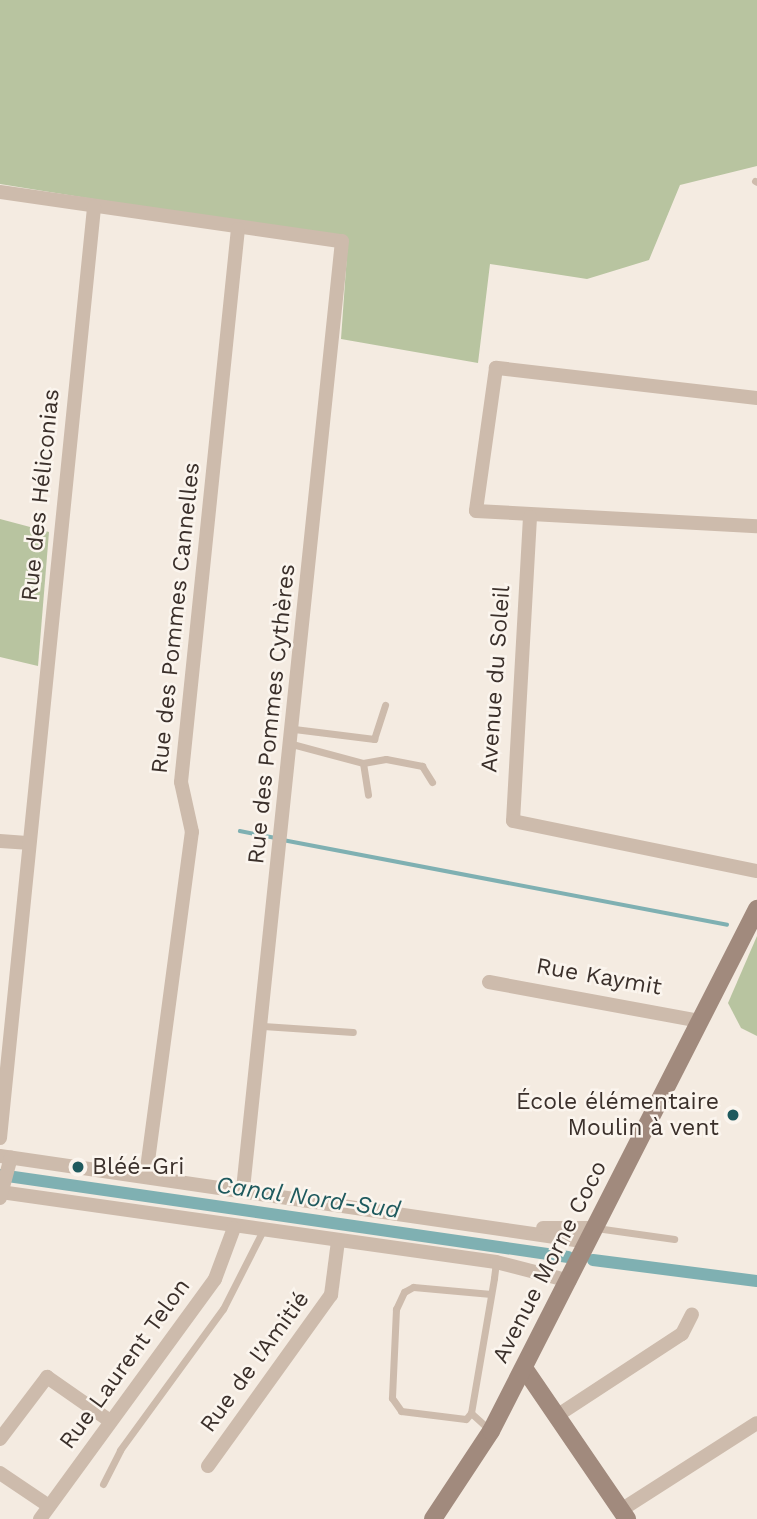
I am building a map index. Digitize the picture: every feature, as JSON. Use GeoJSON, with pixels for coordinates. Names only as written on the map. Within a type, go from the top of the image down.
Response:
{"type":"FeatureCollection","features":[{"type":"Feature","properties":{"kind":"street"},"geometry":{"type":"LineString","coordinates":[[0,192],[238,229]]}},
{"type":"Feature","properties":{"kind":"street","name":"Rue des Héliconias"},"geometry":{"type":"LineString","coordinates":[[0,1138],[27,843],[94,207]]}},
{"type":"Feature","properties":{"kind":"street","name":"Rue des Pommes Cythères"},"geometry":{"type":"LineString","coordinates":[[238,229],[342,241],[294,729],[243,1190]]}},
{"type":"Feature","properties":{"kind":"street","name":"Rue des Pommes Cannelles"},"geometry":{"type":"LineString","coordinates":[[146,1176],[190,821],[181,782],[238,229]]}},
{"type":"Feature","properties":{"kind":"street"},"geometry":{"type":"LineString","coordinates":[[757,398],[496,368],[476,511],[530,517],[757,526]]}},
{"type":"Feature","properties":{"kind":"street","name":"Avenue du Soleil"},"geometry":{"type":"LineString","coordinates":[[530,517],[513,821],[757,871]]}},
{"type":"Feature","properties":{"kind":"street"},"geometry":{"type":"LineString","coordinates":[[0,841],[27,843]]}},
{"type":"Feature","properties":{"kind":"street","name":"Avenue Morne Coco"},"geometry":{"type":"LineString","coordinates":[[433,1519],[491,1431],[570,1281],[757,909]]}},
{"type":"Feature","properties":{"kind":"street","name":"Rue Kaymit"},"geometry":{"type":"LineString","coordinates":[[489,982],[700,1021]]}},
{"type":"Feature","properties":{"kind":"street"},"geometry":{"type":"LineString","coordinates":[[570,1281],[496,1262],[262,1232],[2,1193],[7,1158],[524,1229],[592,1235]]}},
{"type":"Feature","properties":{"kind":"street","name":"Rue Laurent Telon"},"geometry":{"type":"LineString","coordinates":[[40,1519],[215,1279],[234,1228]]}},
{"type":"Feature","properties":{"kind":"street","name":"Rue de l'Amitié"},"geometry":{"type":"LineString","coordinates":[[208,1466],[331,1295],[338,1241]]}},
{"type":"Feature","properties":{"kind":"street"},"geometry":{"type":"LineString","coordinates":[[558,1415],[682,1334],[692,1314]]}},
{"type":"Feature","properties":{"kind":"street"},"geometry":{"type":"LineString","coordinates":[[524,1368],[624,1514],[757,1423]]}},
{"type":"Feature","properties":{"kind":"street"},"geometry":{"type":"LineString","coordinates":[[0,1439],[47,1377],[110,1421]]}},
{"type":"Feature","properties":{"kind":"street"},"geometry":{"type":"LineString","coordinates":[[0,1474],[49,1506]]}},
{"type":"Feature","properties":{"kind":"lane"},"geometry":{"type":"LineString","coordinates":[[294,729],[374,739],[385,705]]}},
{"type":"Feature","properties":{"kind":"lane"},"geometry":{"type":"LineString","coordinates":[[292,744],[363,763],[386,759],[422,766],[432,782]]}},
{"type":"Feature","properties":{"kind":"lane"},"geometry":{"type":"LineString","coordinates":[[363,763],[368,795]]}},
{"type":"Feature","properties":{"kind":"lane"},"geometry":{"type":"LineString","coordinates":[[263,1026],[353,1032]]}},
{"type":"Feature","properties":{"kind":"lane"},"geometry":{"type":"LineString","coordinates":[[103,1485],[120,1450],[223,1308],[262,1232]]}},
{"type":"Feature","properties":{"kind":"lane"},"geometry":{"type":"LineString","coordinates":[[592,1235],[674,1239]]}},
{"type":"Feature","properties":{"kind":"lane"},"geometry":{"type":"LineString","coordinates":[[491,1294],[413,1287],[396,1309],[394,1406],[429,1415],[466,1419],[471,1413],[491,1294],[496,1262]]}},
{"type":"Feature","properties":{"kind":"lane"},"geometry":{"type":"LineString","coordinates":[[471,1413],[491,1431]]}},
{"type":"Feature","properties":{"kind":"green space"},"geometry":{"type":"Polygon","coordinates":[[[0,0],[757,0],[757,166],[680,185],[649,260],[587,279],[490,264],[478,363],[341,339],[348,240],[0,184],[0,0]]]}},
{"type":"Feature","properties":{"kind":"green space"},"geometry":{"type":"Polygon","coordinates":[[[0,519],[49,532],[38,666],[0,657],[0,519]]]}},
{"type":"Feature","properties":{"kind":"green space"},"geometry":{"type":"Polygon","coordinates":[[[757,936],[757,1036],[741,1028],[728,1003],[757,936]]]}},
{"type":"Feature","properties":{"kind":"waterway"},"geometry":{"type":"LineString","coordinates":[[240,831],[275,838]]}},
{"type":"Feature","properties":{"kind":"waterway"},"geometry":{"type":"LineString","coordinates":[[283,840],[727,925]]}},
{"type":"Feature","properties":{"kind":"waterway","name":"Canal Nord-Sud"},"geometry":{"type":"LineString","coordinates":[[0,1175],[568,1257]]}},
{"type":"Feature","properties":{"kind":"waterway","name":"Canal Nord-Sud"},"geometry":{"type":"LineString","coordinates":[[593,1260],[757,1281]]}},
{"type":"Feature","properties":{"kind":"place","name":"École élémentaire Moulin à vent"},"geometry":{"type":"Point","coordinates":[733,1115]}},
{"type":"Feature","properties":{"kind":"place","name":"Bléé-Gri"},"geometry":{"type":"Point","coordinates":[78,1167]}}]}
